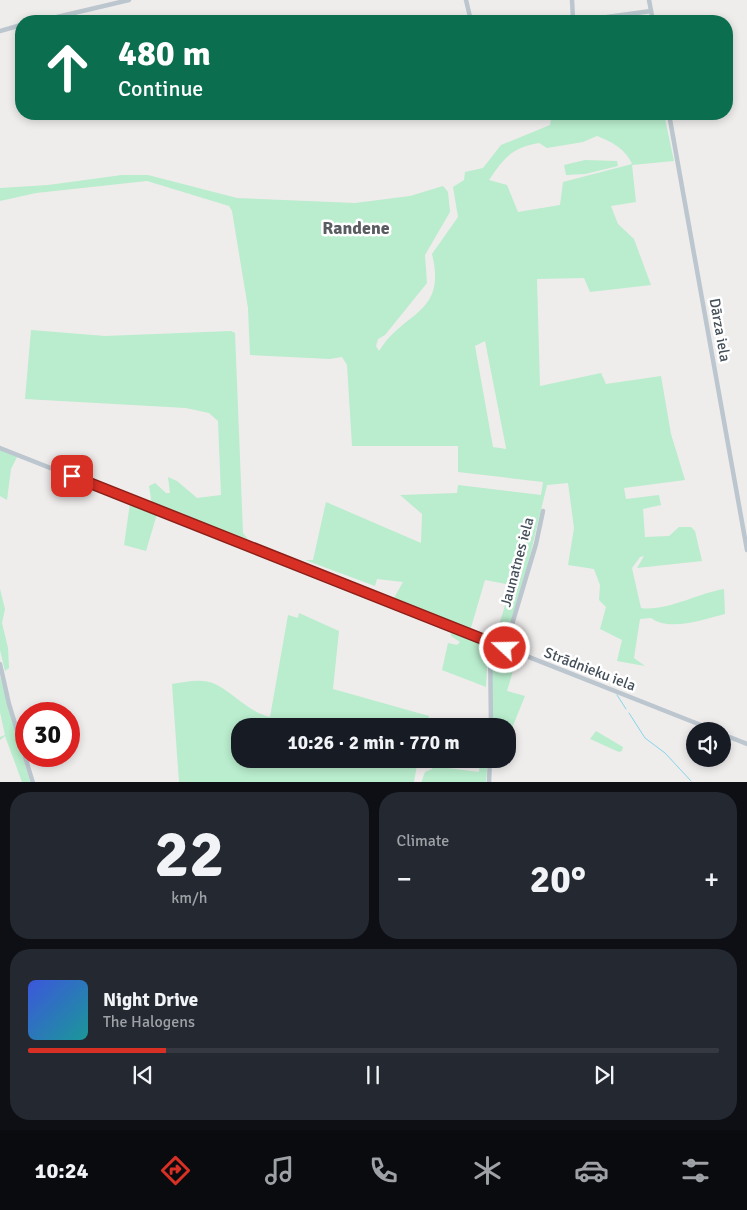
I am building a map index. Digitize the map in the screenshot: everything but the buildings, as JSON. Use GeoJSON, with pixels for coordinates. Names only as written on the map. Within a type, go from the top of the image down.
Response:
{"type":"FeatureCollection","features":[{"type":"Feature","properties":{"kind":"street"},"geometry":{"type":"LineString","coordinates":[[65,15],[129,0]]}},
{"type":"Feature","properties":{"kind":"street"},"geometry":{"type":"LineString","coordinates":[[466,0],[470,15]]}},
{"type":"Feature","properties":{"kind":"street"},"geometry":{"type":"LineString","coordinates":[[572,0],[573,15]]}},
{"type":"Feature","properties":{"kind":"street"},"geometry":{"type":"LineString","coordinates":[[649,0],[651,15]]}},
{"type":"Feature","properties":{"kind":"street"},"geometry":{"type":"LineString","coordinates":[[614,15],[651,10]]}},
{"type":"Feature","properties":{"kind":"street"},"geometry":{"type":"LineString","coordinates":[[0,31],[6,27],[15,26]]}},
{"type":"Feature","properties":{"kind":"street","name":"Dārza iela"},"geometry":{"type":"LineString","coordinates":[[670,120],[747,550]]}},
{"type":"Feature","properties":{"kind":"street","name":"Strādnieku iela"},"geometry":{"type":"LineString","coordinates":[[0,448],[693,722]]}},
{"type":"Feature","properties":{"kind":"street","name":"Jaunatnes iela"},"geometry":{"type":"LineString","coordinates":[[505,648],[536,544],[543,511]]}},
{"type":"Feature","properties":{"kind":"street"},"geometry":{"type":"LineString","coordinates":[[490,642],[491,718]]}},
{"type":"Feature","properties":{"kind":"street"},"geometry":{"type":"LineString","coordinates":[[0,664],[9,704],[33,782]]}},
{"type":"Feature","properties":{"kind":"street"},"geometry":{"type":"LineString","coordinates":[[731,738],[747,744]]}},
{"type":"Feature","properties":{"kind":"street"},"geometry":{"type":"LineString","coordinates":[[489,782],[490,768]]}},
{"type":"Feature","properties":{"kind":"green space"},"geometry":{"type":"Polygon","coordinates":[[[551,120],[665,120],[674,161],[632,165],[636,202],[611,206],[618,224],[634,239],[651,285],[590,292],[584,278],[537,279],[540,386],[601,373],[606,384],[661,376],[671,434],[685,480],[624,488],[626,499],[659,495],[661,505],[643,509],[645,537],[669,536],[679,527],[691,527],[695,531],[702,561],[637,568],[644,556],[640,557],[632,568],[641,608],[671,605],[724,589],[725,614],[677,624],[659,622],[651,618],[640,619],[634,658],[645,666],[617,661],[622,640],[600,629],[606,607],[599,600],[600,585],[594,569],[568,565],[574,528],[568,483],[547,485],[529,560],[505,643],[495,639],[511,585],[485,580],[470,631],[400,603],[394,598],[403,582],[377,579],[375,586],[305,560],[313,560],[326,502],[421,543],[422,514],[400,495],[457,493],[458,485],[541,495],[543,482],[458,472],[458,446],[352,446],[347,365],[342,357],[330,359],[250,355],[248,308],[232,211],[229,206],[147,181],[36,193],[0,201],[0,188],[48,185],[122,175],[148,175],[237,198],[355,203],[410,196],[443,186],[448,192],[450,212],[425,255],[427,283],[385,335],[378,339],[376,346],[379,351],[400,327],[421,310],[434,289],[435,274],[432,254],[458,217],[453,187],[464,180],[465,172],[483,168],[501,145],[550,125],[551,120]],[[597,136],[583,142],[547,148],[539,143],[529,145],[509,155],[489,180],[507,185],[518,212],[560,205],[563,182],[632,164],[626,154],[608,141],[597,136]],[[485,341],[475,346],[493,447],[506,448],[485,341]]]}},
{"type":"Feature","properties":{"kind":"green space"},"geometry":{"type":"Polygon","coordinates":[[[585,160],[617,161],[618,166],[585,174],[566,175],[564,165],[585,160]]]}},
{"type":"Feature","properties":{"kind":"green space"},"geometry":{"type":"Polygon","coordinates":[[[31,330],[105,336],[231,331],[235,333],[243,533],[248,539],[152,505],[149,486],[155,483],[166,493],[170,493],[168,477],[177,481],[197,498],[221,495],[218,421],[209,413],[186,408],[25,399],[31,330]]]}},
{"type":"Feature","properties":{"kind":"green space"},"geometry":{"type":"Polygon","coordinates":[[[0,450],[17,457],[11,469],[7,500],[0,496],[0,450]]]}},
{"type":"Feature","properties":{"kind":"green space"},"geometry":{"type":"Polygon","coordinates":[[[130,503],[157,514],[146,551],[124,545],[130,503]]]}},
{"type":"Feature","properties":{"kind":"green space"},"geometry":{"type":"Polygon","coordinates":[[[0,589],[5,609],[2,623],[8,648],[9,668],[5,671],[0,650],[0,589]]]}},
{"type":"Feature","properties":{"kind":"green space"},"geometry":{"type":"Polygon","coordinates":[[[299,613],[339,631],[333,689],[429,716],[429,718],[231,718],[231,768],[416,768],[414,782],[179,782],[172,684],[194,681],[210,682],[222,688],[248,707],[270,717],[288,615],[298,618],[299,613]]]}},
{"type":"Feature","properties":{"kind":"green space"},"geometry":{"type":"Polygon","coordinates":[[[451,630],[487,643],[486,687],[442,670],[448,643],[457,645],[460,642],[451,636],[451,630]]]}},
{"type":"Feature","properties":{"kind":"green space"},"geometry":{"type":"Polygon","coordinates":[[[497,648],[518,654],[507,691],[525,696],[516,718],[492,718],[493,649],[497,648]]]}},
{"type":"Feature","properties":{"kind":"green space"},"geometry":{"type":"Polygon","coordinates":[[[0,676],[15,729],[15,763],[5,736],[0,740],[0,737],[5,735],[0,712],[0,676]]]}},
{"type":"Feature","properties":{"kind":"green space"},"geometry":{"type":"Polygon","coordinates":[[[596,731],[623,747],[622,751],[619,752],[590,739],[596,731]]]}},
{"type":"Feature","properties":{"kind":"green space"},"geometry":{"type":"Polygon","coordinates":[[[16,767],[26,767],[30,782],[22,782],[16,767]]]}},
{"type":"Feature","properties":{"kind":"green space"},"geometry":{"type":"Polygon","coordinates":[[[432,768],[479,772],[479,768],[487,768],[486,782],[421,782],[425,772],[432,768]]]}},
{"type":"Feature","properties":{"kind":"waterway"},"geometry":{"type":"LineString","coordinates":[[617,695],[626,709]]}},
{"type":"Feature","properties":{"kind":"waterway"},"geometry":{"type":"LineString","coordinates":[[629,713],[645,738],[665,753],[691,781]]}},
{"type":"Feature","properties":{"kind":"district","name":"Randene"},"geometry":{"type":"Point","coordinates":[356,228]}},
{"type":"Feature","properties":{"kind":"route"},"geometry":{"type":"LineString","coordinates":[[72,476],[505,648]]}}]}
